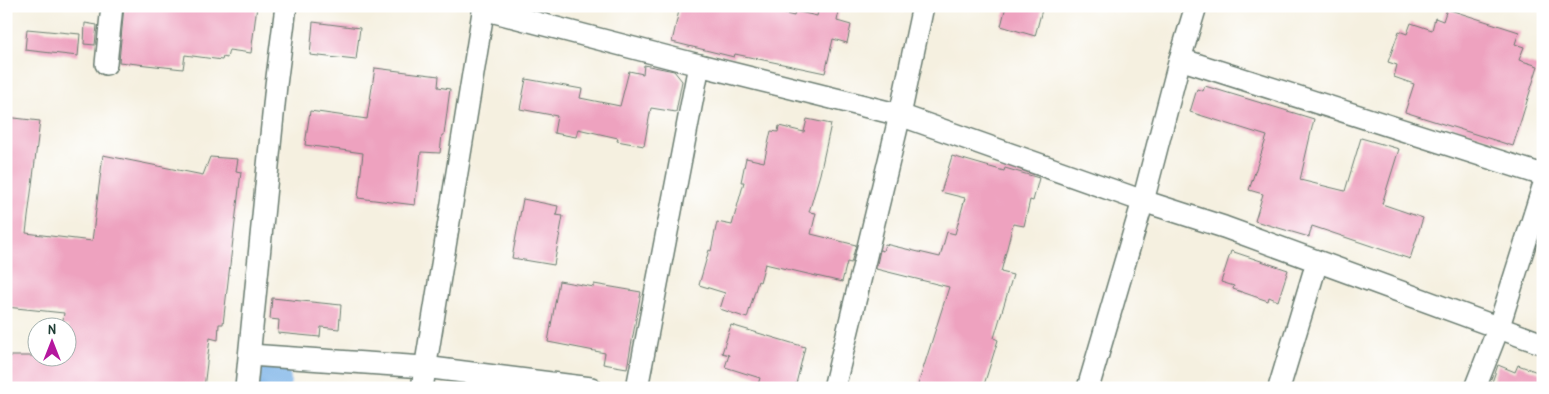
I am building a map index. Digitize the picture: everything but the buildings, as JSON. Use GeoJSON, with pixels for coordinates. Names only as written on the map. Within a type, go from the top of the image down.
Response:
{"type":"FeatureCollection","features":[{"type":"Feature","properties":{"kind":"street"},"geometry":{"type":"LineString","coordinates":[[106,64],[112,6]]}},
{"type":"Feature","properties":{"kind":"street"},"geometry":{"type":"LineString","coordinates":[[246,388],[276,85],[286,6]]}},
{"type":"Feature","properties":{"kind":"street"},"geometry":{"type":"LineString","coordinates":[[834,388],[900,115],[923,6]]}},
{"type":"Feature","properties":{"kind":"street"},"geometry":{"type":"LineString","coordinates":[[1088,388],[1143,201],[1180,59],[1196,6]]}},
{"type":"Feature","properties":{"kind":"street"},"geometry":{"type":"LineString","coordinates":[[423,377],[484,8],[699,65],[900,115],[1143,201],[1224,227],[1543,344]]}},
{"type":"Feature","properties":{"kind":"street"},"geometry":{"type":"LineString","coordinates":[[1180,59],[1543,175]]}},
{"type":"Feature","properties":{"kind":"street"},"geometry":{"type":"LineString","coordinates":[[637,388],[699,65]]}},
{"type":"Feature","properties":{"kind":"street"},"geometry":{"type":"LineString","coordinates":[[1475,388],[1498,329],[1543,187]]}},
{"type":"Feature","properties":{"kind":"street"},"geometry":{"type":"LineString","coordinates":[[1279,388],[1317,262]]}},
{"type":"Feature","properties":{"kind":"street"},"geometry":{"type":"LineString","coordinates":[[250,355],[423,377],[591,388]]}},
{"type":"Feature","properties":{"kind":"waterway"},"geometry":{"type":"LineString","coordinates":[[258,387],[269,380]]}}]}
